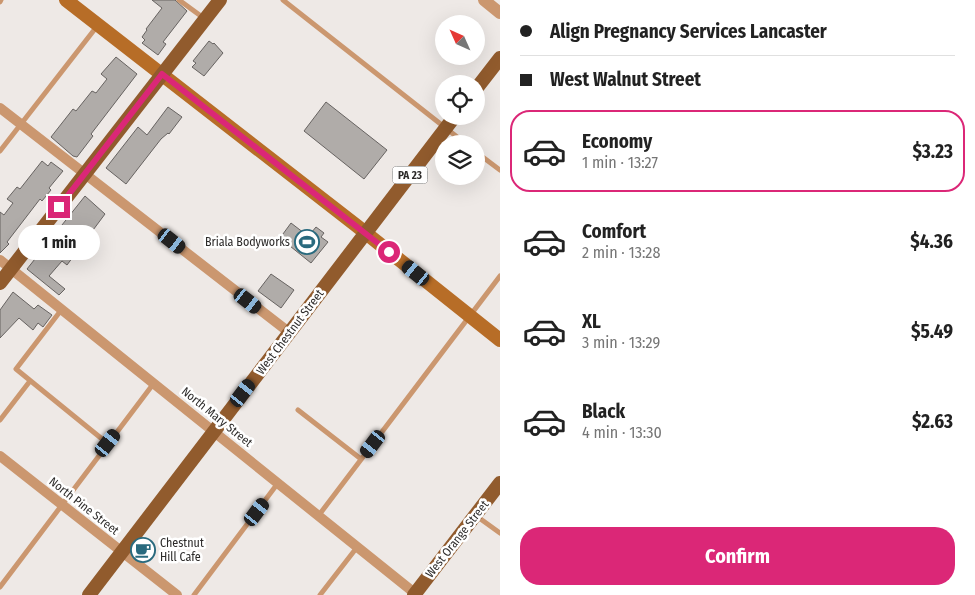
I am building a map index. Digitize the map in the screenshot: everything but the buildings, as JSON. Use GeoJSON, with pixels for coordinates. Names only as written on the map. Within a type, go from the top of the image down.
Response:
{"type":"FeatureCollection","features":[{"type":"Feature","properties":{"kind":"main road"},"geometry":{"type":"LineString","coordinates":[[66,0],[366,233],[500,340]]}},
{"type":"Feature","properties":{"kind":"main road"},"geometry":{"type":"LineString","coordinates":[[0,283],[6,264],[85,174],[220,0]]}},
{"type":"Feature","properties":{"kind":"main road"},"geometry":{"type":"LineString","coordinates":[[485,77],[500,58]]}},
{"type":"Feature","properties":{"kind":"main road","name":"West Chestnut Street"},"geometry":{"type":"LineString","coordinates":[[89,595],[448,125]]}},
{"type":"Feature","properties":{"kind":"main road","name":"West Orange Street"},"geometry":{"type":"LineString","coordinates":[[415,594],[500,483]]}},
{"type":"Feature","properties":{"kind":"street"},"geometry":{"type":"LineString","coordinates":[[484,0],[500,13]]}},
{"type":"Feature","properties":{"kind":"street"},"geometry":{"type":"LineString","coordinates":[[0,108],[290,333]]}},
{"type":"Feature","properties":{"kind":"street","name":"North Mary Street"},"geometry":{"type":"LineString","coordinates":[[6,264],[358,546],[415,594]]}},
{"type":"Feature","properties":{"kind":"street","name":"North Pine Street"},"geometry":{"type":"LineString","coordinates":[[0,456],[177,595]]}},
{"type":"Feature","properties":{"kind":"lane"},"geometry":{"type":"LineString","coordinates":[[179,0],[205,19]]}},
{"type":"Feature","properties":{"kind":"lane"},"geometry":{"type":"LineString","coordinates":[[283,0],[455,135]]}},
{"type":"Feature","properties":{"kind":"lane"},"geometry":{"type":"LineString","coordinates":[[0,151],[98,25]]}},
{"type":"Feature","properties":{"kind":"lane"},"geometry":{"type":"LineString","coordinates":[[485,159],[500,170]]}},
{"type":"Feature","properties":{"kind":"lane"},"geometry":{"type":"LineString","coordinates":[[319,515],[500,276]]}},
{"type":"Feature","properties":{"kind":"lane"},"geometry":{"type":"LineString","coordinates":[[62,310],[16,369],[108,443]]}},
{"type":"Feature","properties":{"kind":"lane"},"geometry":{"type":"LineString","coordinates":[[0,420],[30,381]]}},
{"type":"Feature","properties":{"kind":"lane"},"geometry":{"type":"LineString","coordinates":[[0,587],[154,383]]}},
{"type":"Feature","properties":{"kind":"lane"},"geometry":{"type":"LineString","coordinates":[[298,410],[361,459]]}},
{"type":"Feature","properties":{"kind":"lane"},"geometry":{"type":"LineString","coordinates":[[194,595],[279,483]]}},
{"type":"Feature","properties":{"kind":"lane"},"geometry":{"type":"LineString","coordinates":[[475,515],[500,533]]}},
{"type":"Feature","properties":{"kind":"lane"},"geometry":{"type":"LineString","coordinates":[[320,595],[358,546]]}},
{"type":"Feature","properties":{"kind":"place","name":"Briala Bodyworks"},"geometry":{"type":"Point","coordinates":[307,242]}},
{"type":"Feature","properties":{"kind":"place","name":"Chestnut Hill Cafe"},"geometry":{"type":"Point","coordinates":[143,550]}},
{"type":"Feature","properties":{"kind":"route"},"geometry":{"type":"LineString","coordinates":[[59,207],[162,74],[389,252]]}}]}
